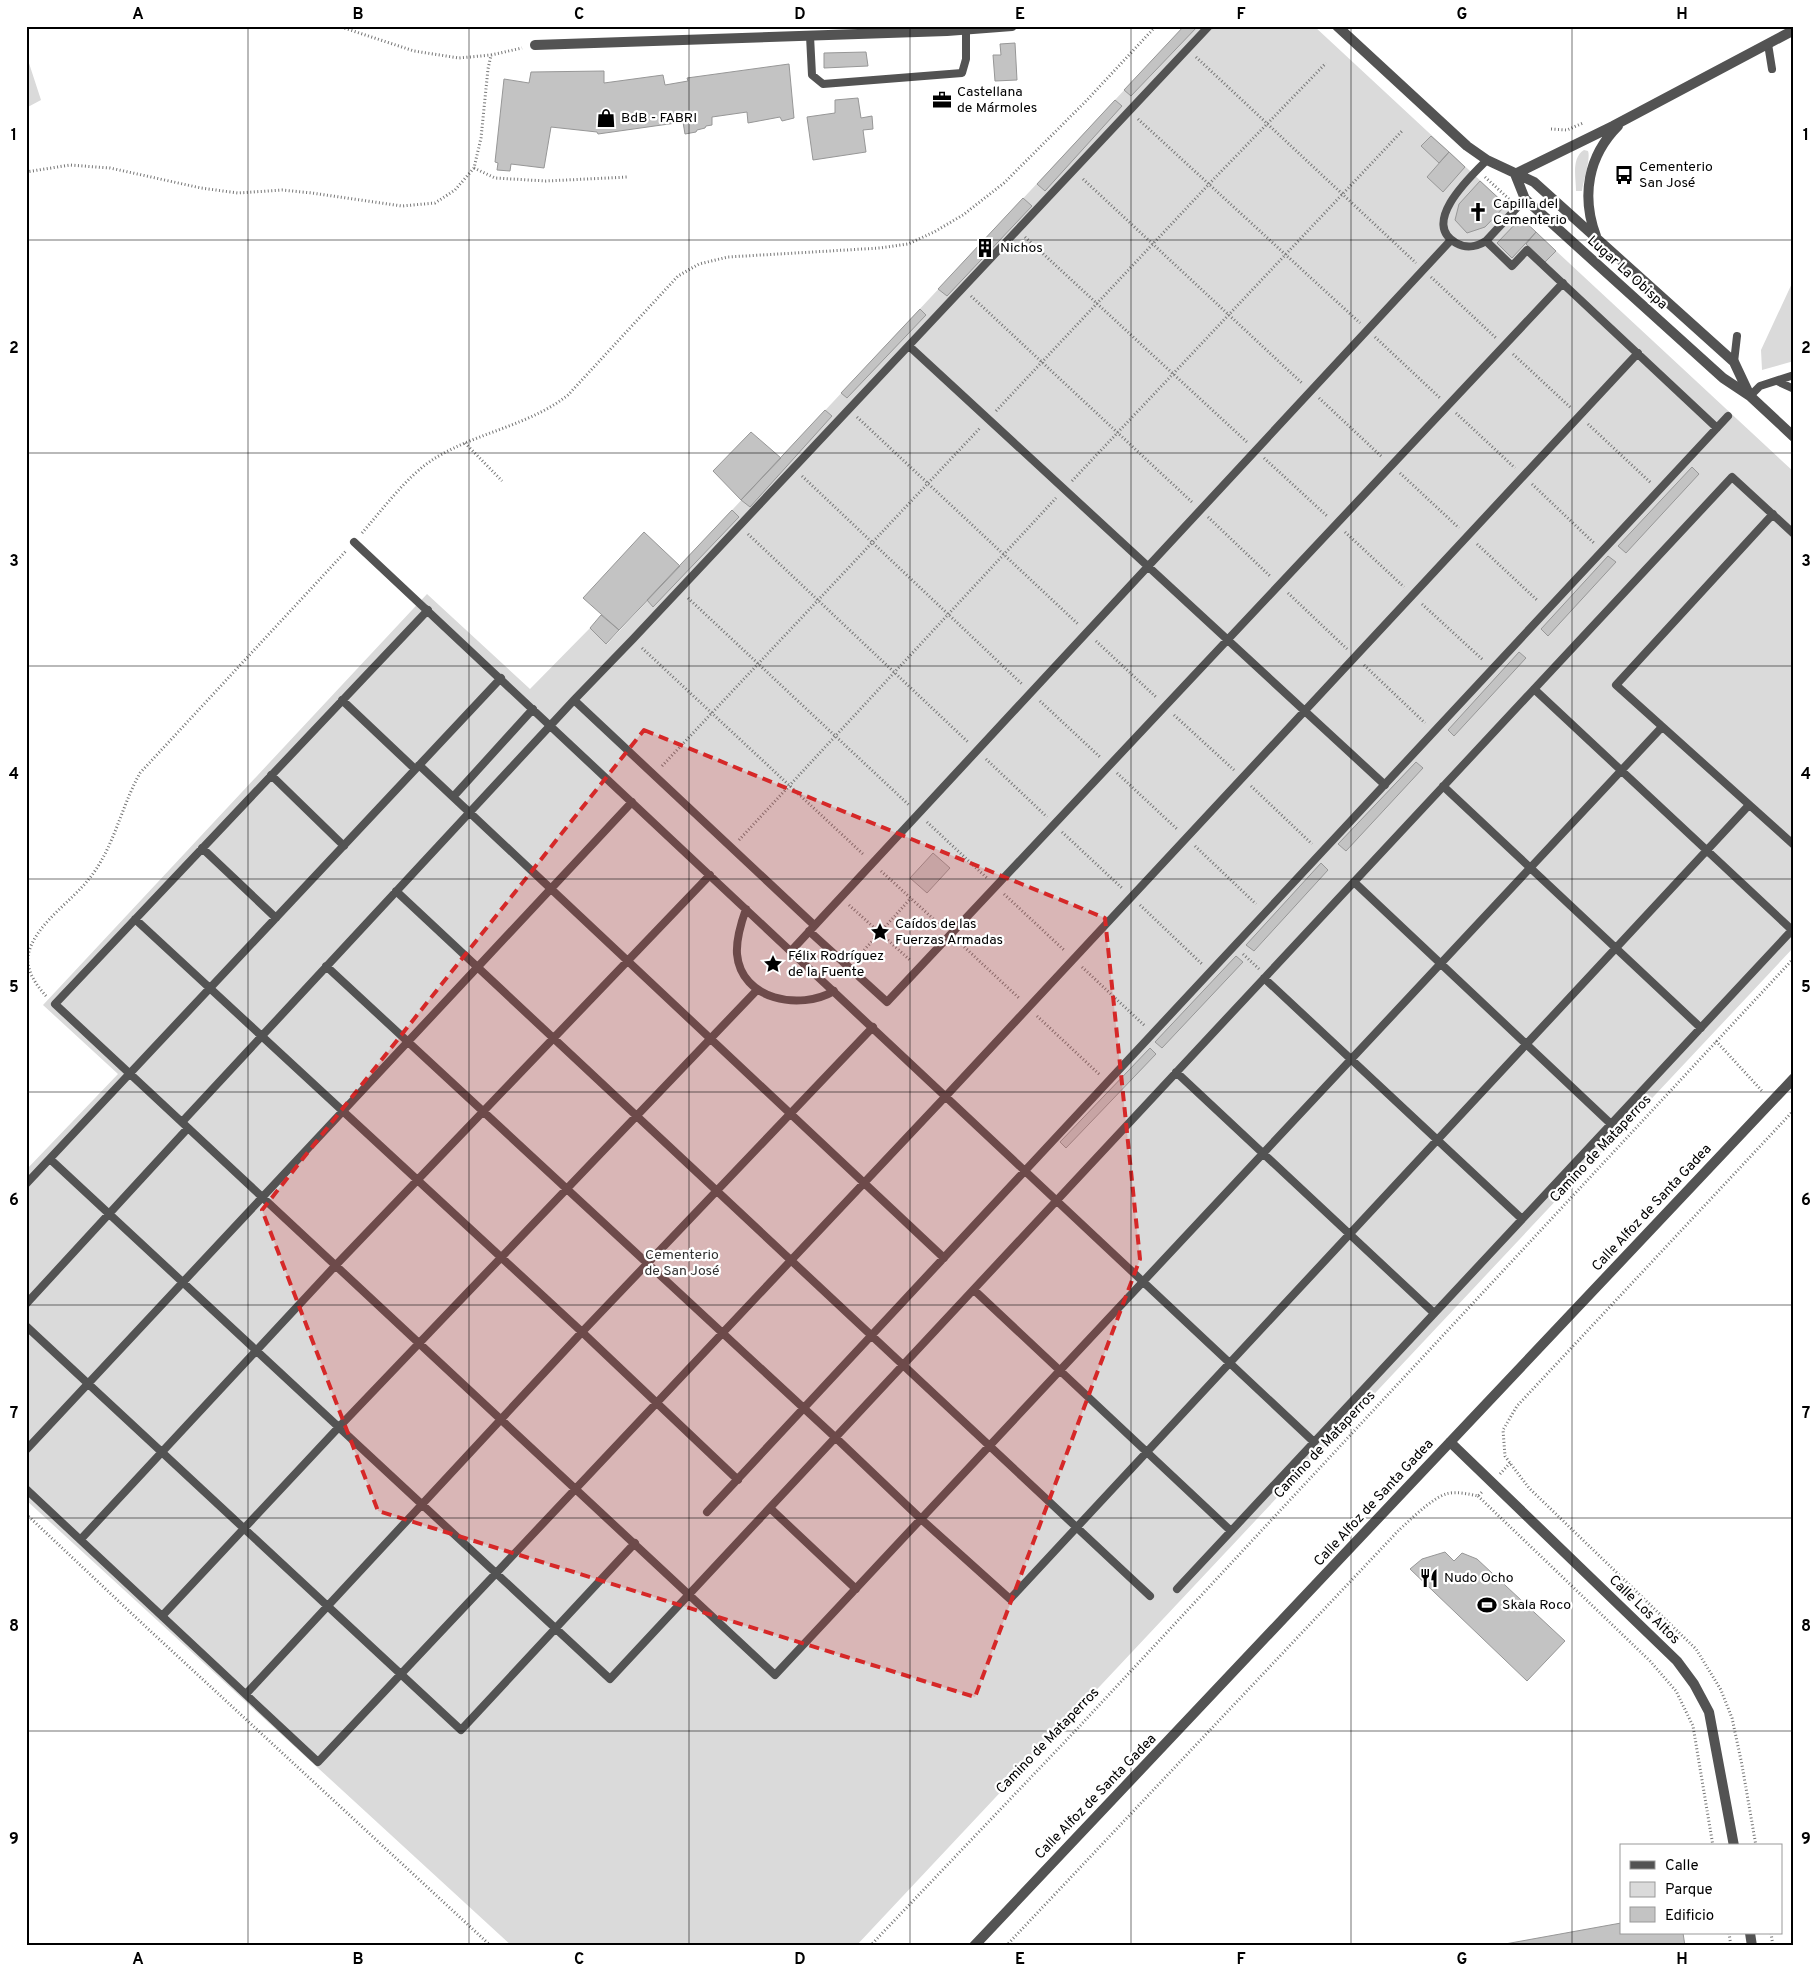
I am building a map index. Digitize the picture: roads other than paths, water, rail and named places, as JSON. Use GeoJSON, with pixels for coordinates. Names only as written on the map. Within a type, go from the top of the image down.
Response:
{"type":"FeatureCollection","features":[{"type":"Feature","properties":{"kind":"street"},"geometry":{"type":"LineString","coordinates":[[536,45],[966,30],[1012,26]]}},
{"type":"Feature","properties":{"kind":"street"},"geometry":{"type":"LineString","coordinates":[[1337,26],[1467,146],[1487,160],[1534,182],[1596,237],[1734,362],[1750,396]]}},
{"type":"Feature","properties":{"kind":"street"},"geometry":{"type":"LineString","coordinates":[[1516,174],[1794,30]]}},
{"type":"Feature","properties":{"kind":"street"},"geometry":{"type":"LineString","coordinates":[[1596,237],[1590,222],[1588,185],[1591,171],[1598,152],[1609,135],[1625,119]]}},
{"type":"Feature","properties":{"kind":"street","name":"Lugar La Obispa"},"geometry":{"type":"LineString","coordinates":[[1516,174],[1525,199],[1723,378],[1750,396],[1794,437]]}},
{"type":"Feature","properties":{"kind":"street","name":"Calle Alfoz de Santa Gadea"},"geometry":{"type":"LineString","coordinates":[[974,1946],[1794,1078]]}},
{"type":"Feature","properties":{"kind":"street","name":"Calle Los Altos"},"geometry":{"type":"LineString","coordinates":[[1450,1442],[1678,1661],[1694,1684],[1708,1712],[1734,1844]]}},
{"type":"Feature","properties":{"kind":"lane"},"geometry":{"type":"LineString","coordinates":[[182,1122],[261,1034],[1209,26]]}},
{"type":"Feature","properties":{"kind":"lane"},"geometry":{"type":"LineString","coordinates":[[810,36],[812,75],[822,84],[962,72],[966,58],[966,30]]}},
{"type":"Feature","properties":{"kind":"lane"},"geometry":{"type":"LineString","coordinates":[[1768,44],[1772,70]]}},
{"type":"Feature","properties":{"kind":"lane"},"geometry":{"type":"LineString","coordinates":[[1487,160],[1457,193],[1447,210],[1444,225],[1446,233],[1451,240],[1470,247],[1486,241],[1525,199]]}},
{"type":"Feature","properties":{"kind":"lane"},"geometry":{"type":"LineString","coordinates":[[791,950],[1451,240]]}},
{"type":"Feature","properties":{"kind":"lane"},"geometry":{"type":"LineString","coordinates":[[1486,241],[1512,266],[1527,250],[1717,428]]}},
{"type":"Feature","properties":{"kind":"lane"},"geometry":{"type":"LineString","coordinates":[[574,700],[732,848],[812,928],[848,968],[887,1002],[1563,283]]}},
{"type":"Feature","properties":{"kind":"lane"},"geometry":{"type":"LineString","coordinates":[[1734,362],[1737,336]]}},
{"type":"Feature","properties":{"kind":"lane"},"geometry":{"type":"LineString","coordinates":[[910,346],[1385,785]]}},
{"type":"Feature","properties":{"kind":"lane"},"geometry":{"type":"LineString","coordinates":[[26,1488],[318,1762],[944,1098],[1638,353]]}},
{"type":"Feature","properties":{"kind":"lane"},"geometry":{"type":"LineString","coordinates":[[1750,396],[1760,386],[1794,375]]}},
{"type":"Feature","properties":{"kind":"lane"},"geometry":{"type":"LineString","coordinates":[[1777,381],[1794,382]]}},
{"type":"Feature","properties":{"kind":"lane"},"geometry":{"type":"LineString","coordinates":[[1777,381],[1794,389]]}},
{"type":"Feature","properties":{"kind":"lane"},"geometry":{"type":"LineString","coordinates":[[707,1512],[1728,416]]}},
{"type":"Feature","properties":{"kind":"lane"},"geometry":{"type":"LineString","coordinates":[[50,1159],[610,1679],[1732,477],[1794,534]]}},
{"type":"Feature","properties":{"kind":"lane"},"geometry":{"type":"LineString","coordinates":[[1773,514],[1616,685],[1794,845]]}},
{"type":"Feature","properties":{"kind":"lane"},"geometry":{"type":"LineString","coordinates":[[354,542],[873,1027],[944,1098],[1025,1170],[1314,1442]]}},
{"type":"Feature","properties":{"kind":"lane"},"geometry":{"type":"LineString","coordinates":[[428,610],[55,1004],[502,1418],[775,1675],[1662,727]]}},
{"type":"Feature","properties":{"kind":"lane"},"geometry":{"type":"LineString","coordinates":[[26,1184],[501,678]]}},
{"type":"Feature","properties":{"kind":"lane"},"geometry":{"type":"LineString","coordinates":[[1177,1589],[1793,929],[1534,688]]}},
{"type":"Feature","properties":{"kind":"lane"},"geometry":{"type":"LineString","coordinates":[[342,700],[453,797],[944,1258]]}},
{"type":"Feature","properties":{"kind":"lane"},"geometry":{"type":"LineString","coordinates":[[453,797],[533,709]]}},
{"type":"Feature","properties":{"kind":"lane"},"geometry":{"type":"LineString","coordinates":[[271,775],[344,846]]}},
{"type":"Feature","properties":{"kind":"lane"},"geometry":{"type":"LineString","coordinates":[[1443,786],[1701,1028]]}},
{"type":"Feature","properties":{"kind":"lane"},"geometry":{"type":"LineString","coordinates":[[26,1450],[632,802]]}},
{"type":"Feature","properties":{"kind":"lane"},"geometry":{"type":"LineString","coordinates":[[326,966],[836,1438],[921,1520],[1010,1599],[1436,1139],[1749,805]]}},
{"type":"Feature","properties":{"kind":"lane"},"geometry":{"type":"LineString","coordinates":[[202,848],[276,918]]}},
{"type":"Feature","properties":{"kind":"lane"},"geometry":{"type":"LineString","coordinates":[[81,1539],[336,1266],[710,875]]}},
{"type":"Feature","properties":{"kind":"lane"},"geometry":{"type":"LineString","coordinates":[[1354,882],[1612,1124]]}},
{"type":"Feature","properties":{"kind":"lane"},"geometry":{"type":"LineString","coordinates":[[396,891],[1150,1596]]}},
{"type":"Feature","properties":{"kind":"lane"},"geometry":{"type":"LineString","coordinates":[[746,909],[738,937],[737,955],[749,983],[757,990],[780,999],[797,1001],[823,997],[834,991]]}},
{"type":"Feature","properties":{"kind":"lane"},"geometry":{"type":"LineString","coordinates":[[135,919],[582,1332],[738,1480]]}},
{"type":"Feature","properties":{"kind":"lane"},"geometry":{"type":"LineString","coordinates":[[1265,977],[1522,1219]]}},
{"type":"Feature","properties":{"kind":"lane"},"geometry":{"type":"LineString","coordinates":[[163,1615],[338,1428],[757,990]]}},
{"type":"Feature","properties":{"kind":"lane"},"geometry":{"type":"LineString","coordinates":[[246,1694],[582,1332],[873,1027]]}},
{"type":"Feature","properties":{"kind":"lane"},"geometry":{"type":"LineString","coordinates":[[1176,1072],[1434,1313]]}},
{"type":"Feature","properties":{"kind":"lane"},"geometry":{"type":"LineString","coordinates":[[26,1304],[188,1128]]}},
{"type":"Feature","properties":{"kind":"lane"},"geometry":{"type":"LineString","coordinates":[[974,1290],[1231,1531]]}},
{"type":"Feature","properties":{"kind":"lane"},"geometry":{"type":"LineString","coordinates":[[26,1326],[461,1730],[635,1543]]}},
{"type":"Feature","properties":{"kind":"lane"},"geometry":{"type":"LineString","coordinates":[[770,1509],[856,1589]]}},
{"type":"Feature","properties":{"kind":"place","name":"Castellana de Mármoles"},"geometry":{"type":"Point","coordinates":[942,100]}},
{"type":"Feature","properties":{"kind":"place","name":"BdB - FABRI"},"geometry":{"type":"Point","coordinates":[606,118]}},
{"type":"Feature","properties":{"kind":"place","name":"Cementerio San José"},"geometry":{"type":"Point","coordinates":[1624,175]}},
{"type":"Feature","properties":{"kind":"place","name":"Capilla del Cementerio"},"geometry":{"type":"Point","coordinates":[1478,212]}},
{"type":"Feature","properties":{"kind":"place","name":"Nichos"},"geometry":{"type":"Point","coordinates":[985,248]}},
{"type":"Feature","properties":{"kind":"place","name":"Caídos de las Fuerzas Armadas"},"geometry":{"type":"Point","coordinates":[880,932]}},
{"type":"Feature","properties":{"kind":"place","name":"Félix Rodríguez de la Fuente"},"geometry":{"type":"Point","coordinates":[773,964]}},
{"type":"Feature","properties":{"kind":"place","name":"Nudo Ocho"},"geometry":{"type":"Point","coordinates":[1429,1578]}},
{"type":"Feature","properties":{"kind":"place","name":"Skala Roco"},"geometry":{"type":"Point","coordinates":[1487,1605]}},
{"type":"Feature","properties":{"kind":"park label","name":"Cementerio de San José"},"geometry":{"type":"Point","coordinates":[682,1264]}}]}
